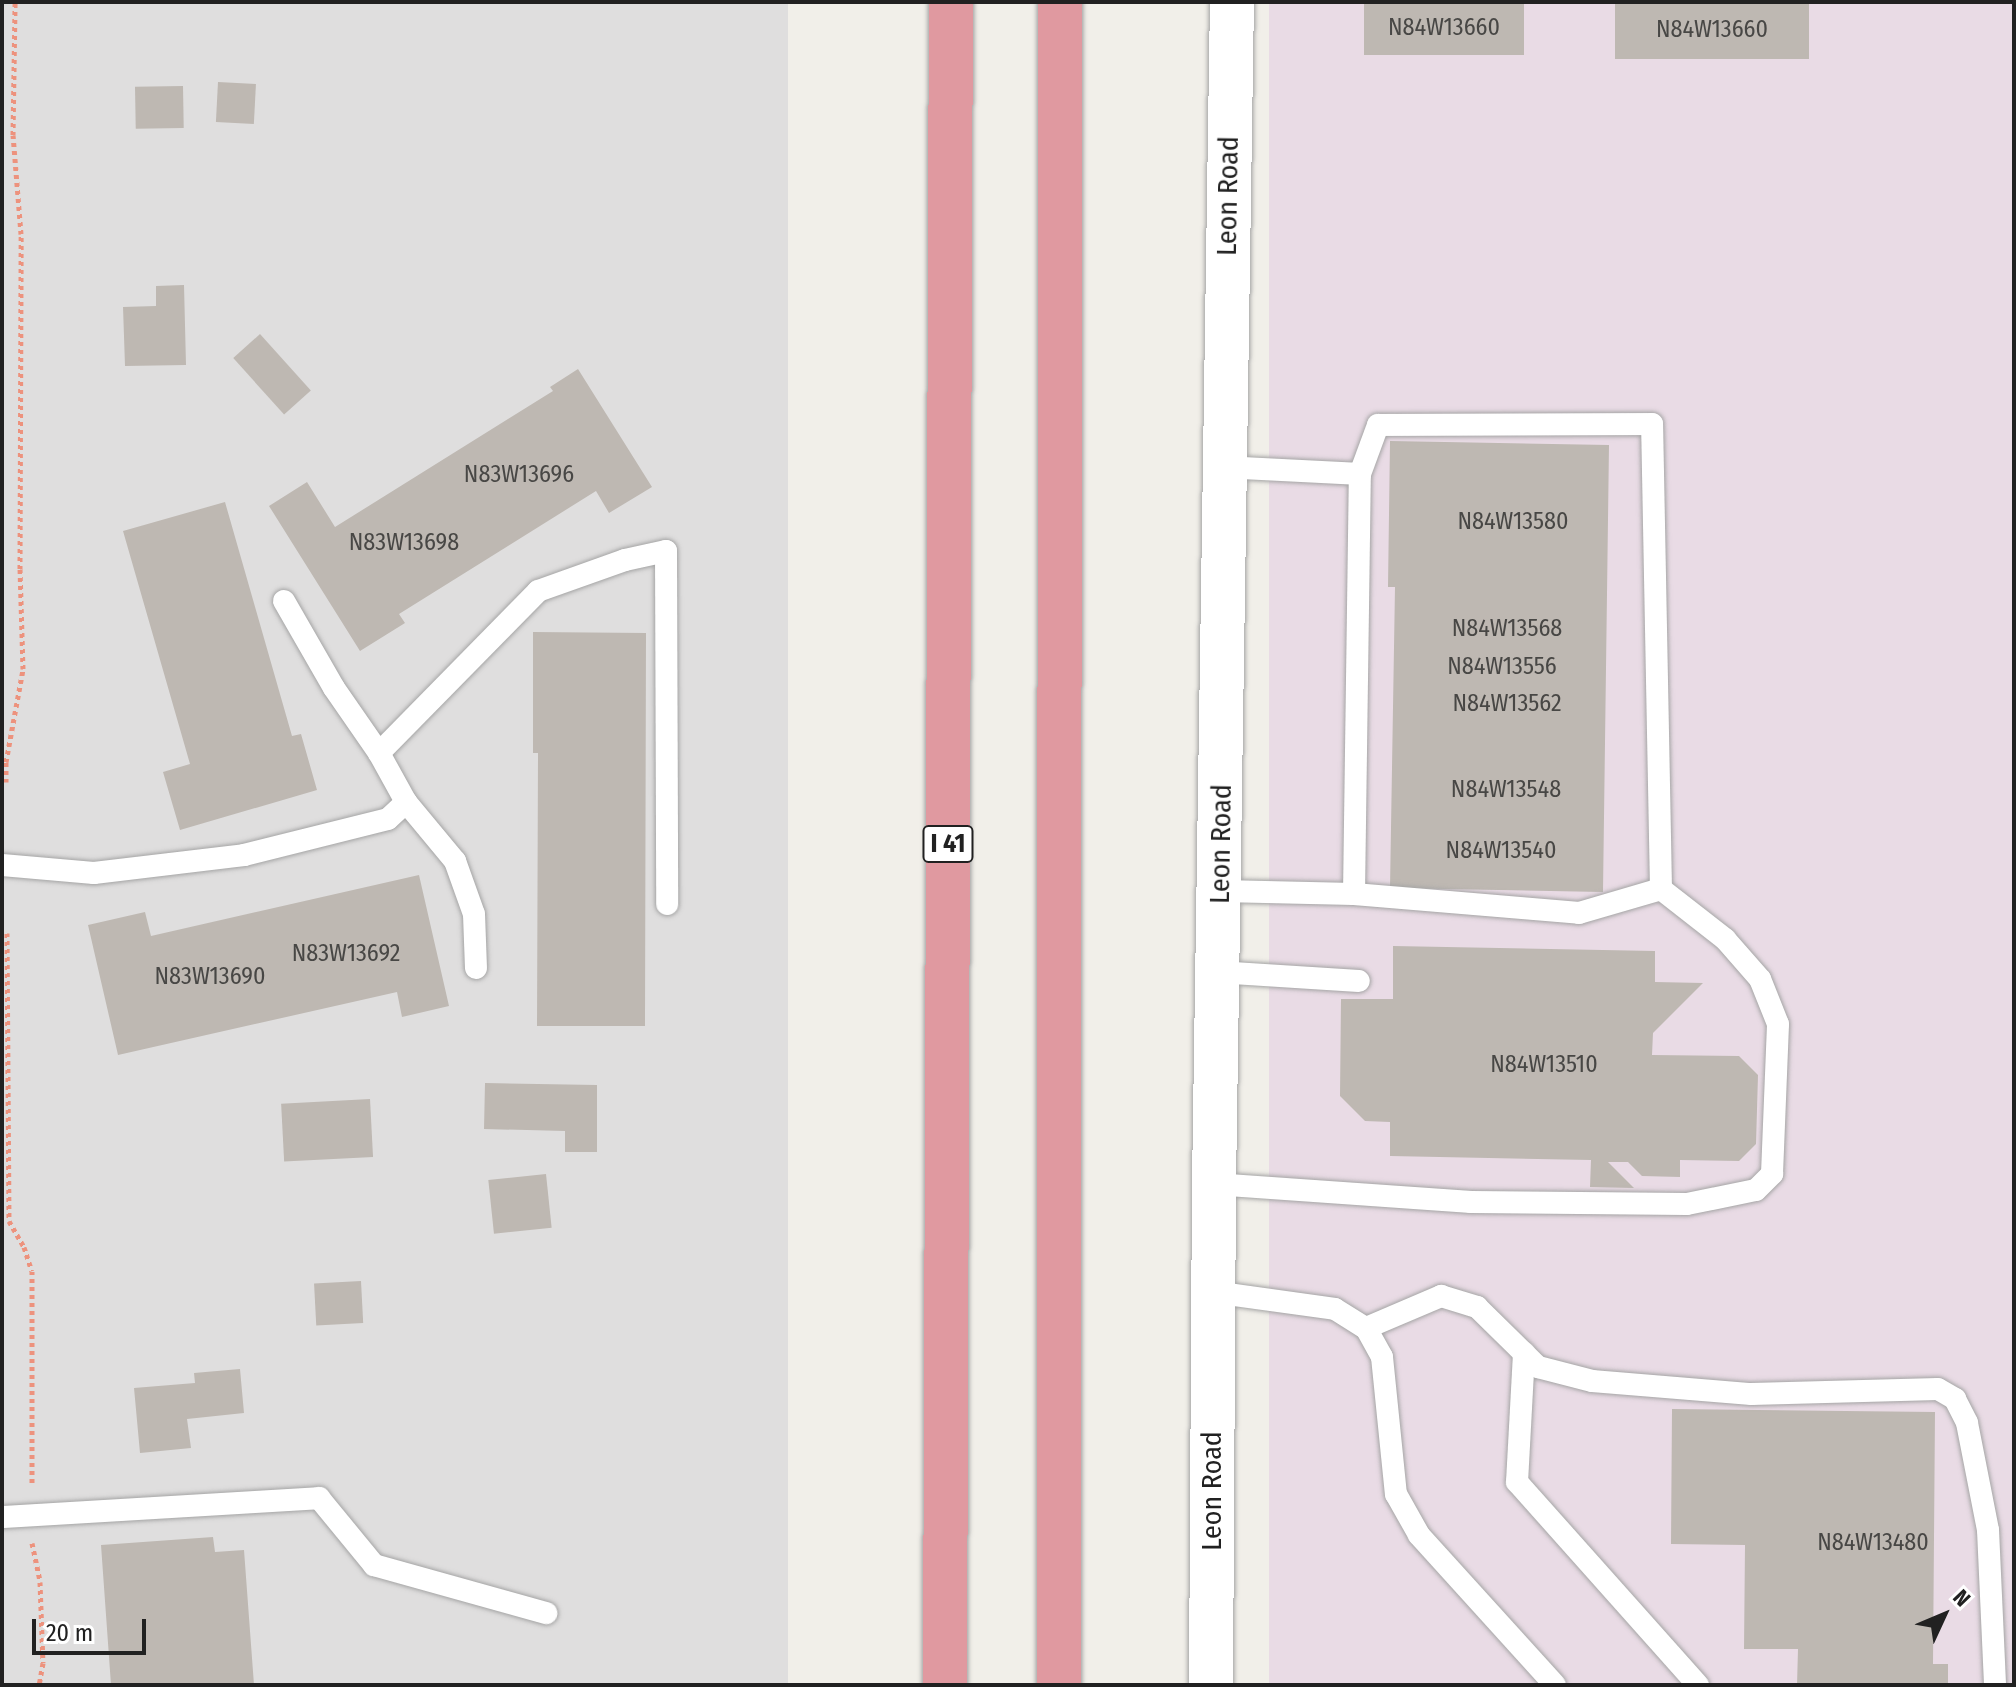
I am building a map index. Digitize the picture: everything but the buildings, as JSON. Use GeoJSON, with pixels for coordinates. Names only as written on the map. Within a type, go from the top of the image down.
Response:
{"type":"FeatureCollection","features":[{"type":"Feature","properties":{"kind":"highway","name":"I 41"},"geometry":{"type":"LineString","coordinates":[[945,1685],[951,2]]}},
{"type":"Feature","properties":{"kind":"highway"},"geometry":{"type":"LineString","coordinates":[[1059,1685],[1060,2]]}},
{"type":"Feature","properties":{"kind":"street","name":"Leon Road"},"geometry":{"type":"LineString","coordinates":[[1211,1685],[1214,1184],[1221,891],[1223,467],[1232,2]]}},
{"type":"Feature","properties":{"kind":"lane"},"geometry":{"type":"LineString","coordinates":[[1354,894],[1360,474],[1378,425],[1652,424],[1661,889]]}},
{"type":"Feature","properties":{"kind":"lane"},"geometry":{"type":"LineString","coordinates":[[1223,467],[1360,474]]}},
{"type":"Feature","properties":{"kind":"lane"},"geometry":{"type":"LineString","coordinates":[[379,753],[538,591],[625,560],[666,551],[667,904]]}},
{"type":"Feature","properties":{"kind":"lane"},"geometry":{"type":"LineString","coordinates":[[284,601],[406,802],[455,861],[474,914],[476,968]]}},
{"type":"Feature","properties":{"kind":"lane"},"geometry":{"type":"LineString","coordinates":[[2,865],[94,873],[244,855],[388,819],[406,802]]}},
{"type":"Feature","properties":{"kind":"lane"},"geometry":{"type":"LineString","coordinates":[[1221,891],[1354,894],[1579,913],[1661,889]]}},
{"type":"Feature","properties":{"kind":"lane"},"geometry":{"type":"LineString","coordinates":[[1214,1184],[1486,1203],[1687,1204],[1756,1190],[1772,1174],[1778,1024],[1760,979],[1725,939],[1661,889]]}},
{"type":"Feature","properties":{"kind":"lane"},"geometry":{"type":"LineString","coordinates":[[1217,972],[1359,981]]}},
{"type":"Feature","properties":{"kind":"lane"},"geometry":{"type":"LineString","coordinates":[[1213,1292],[1335,1309],[1366,1328],[1382,1357],[1396,1494],[1419,1535],[1555,1685]]}},
{"type":"Feature","properties":{"kind":"lane"},"geometry":{"type":"LineString","coordinates":[[1366,1328],[1441,1296],[1477,1307],[1538,1367],[1592,1381],[1751,1394],[1938,1389],[1955,1399],[1967,1423],[1988,1530],[1995,1685]]}},
{"type":"Feature","properties":{"kind":"lane"},"geometry":{"type":"LineString","coordinates":[[1524,1353],[1517,1482],[1698,1685]]}},
{"type":"Feature","properties":{"kind":"lane"},"geometry":{"type":"LineString","coordinates":[[2,1517],[319,1498],[374,1565],[546,1613]]}},
{"type":"Feature","properties":{"kind":"path"},"geometry":{"type":"LineString","coordinates":[[6,782],[6,762],[23,669],[20,569],[21,234],[13,135],[15,2]]}},
{"type":"Feature","properties":{"kind":"path"},"geometry":{"type":"LineString","coordinates":[[7,933],[9,1221],[24,1247],[32,1271],[32,1546],[40,1582],[43,1663],[39,1685]]}},
{"type":"Feature","properties":{"kind":"shaded area"},"geometry":{"type":"Polygon","coordinates":[[[2,2],[788,2],[788,1685],[2,1685],[2,2]]]}},
{"type":"Feature","properties":{"kind":"shaded area"},"geometry":{"type":"Polygon","coordinates":[[[1269,2],[2014,2],[2014,1685],[1269,1685],[1269,2]]]}}]}
